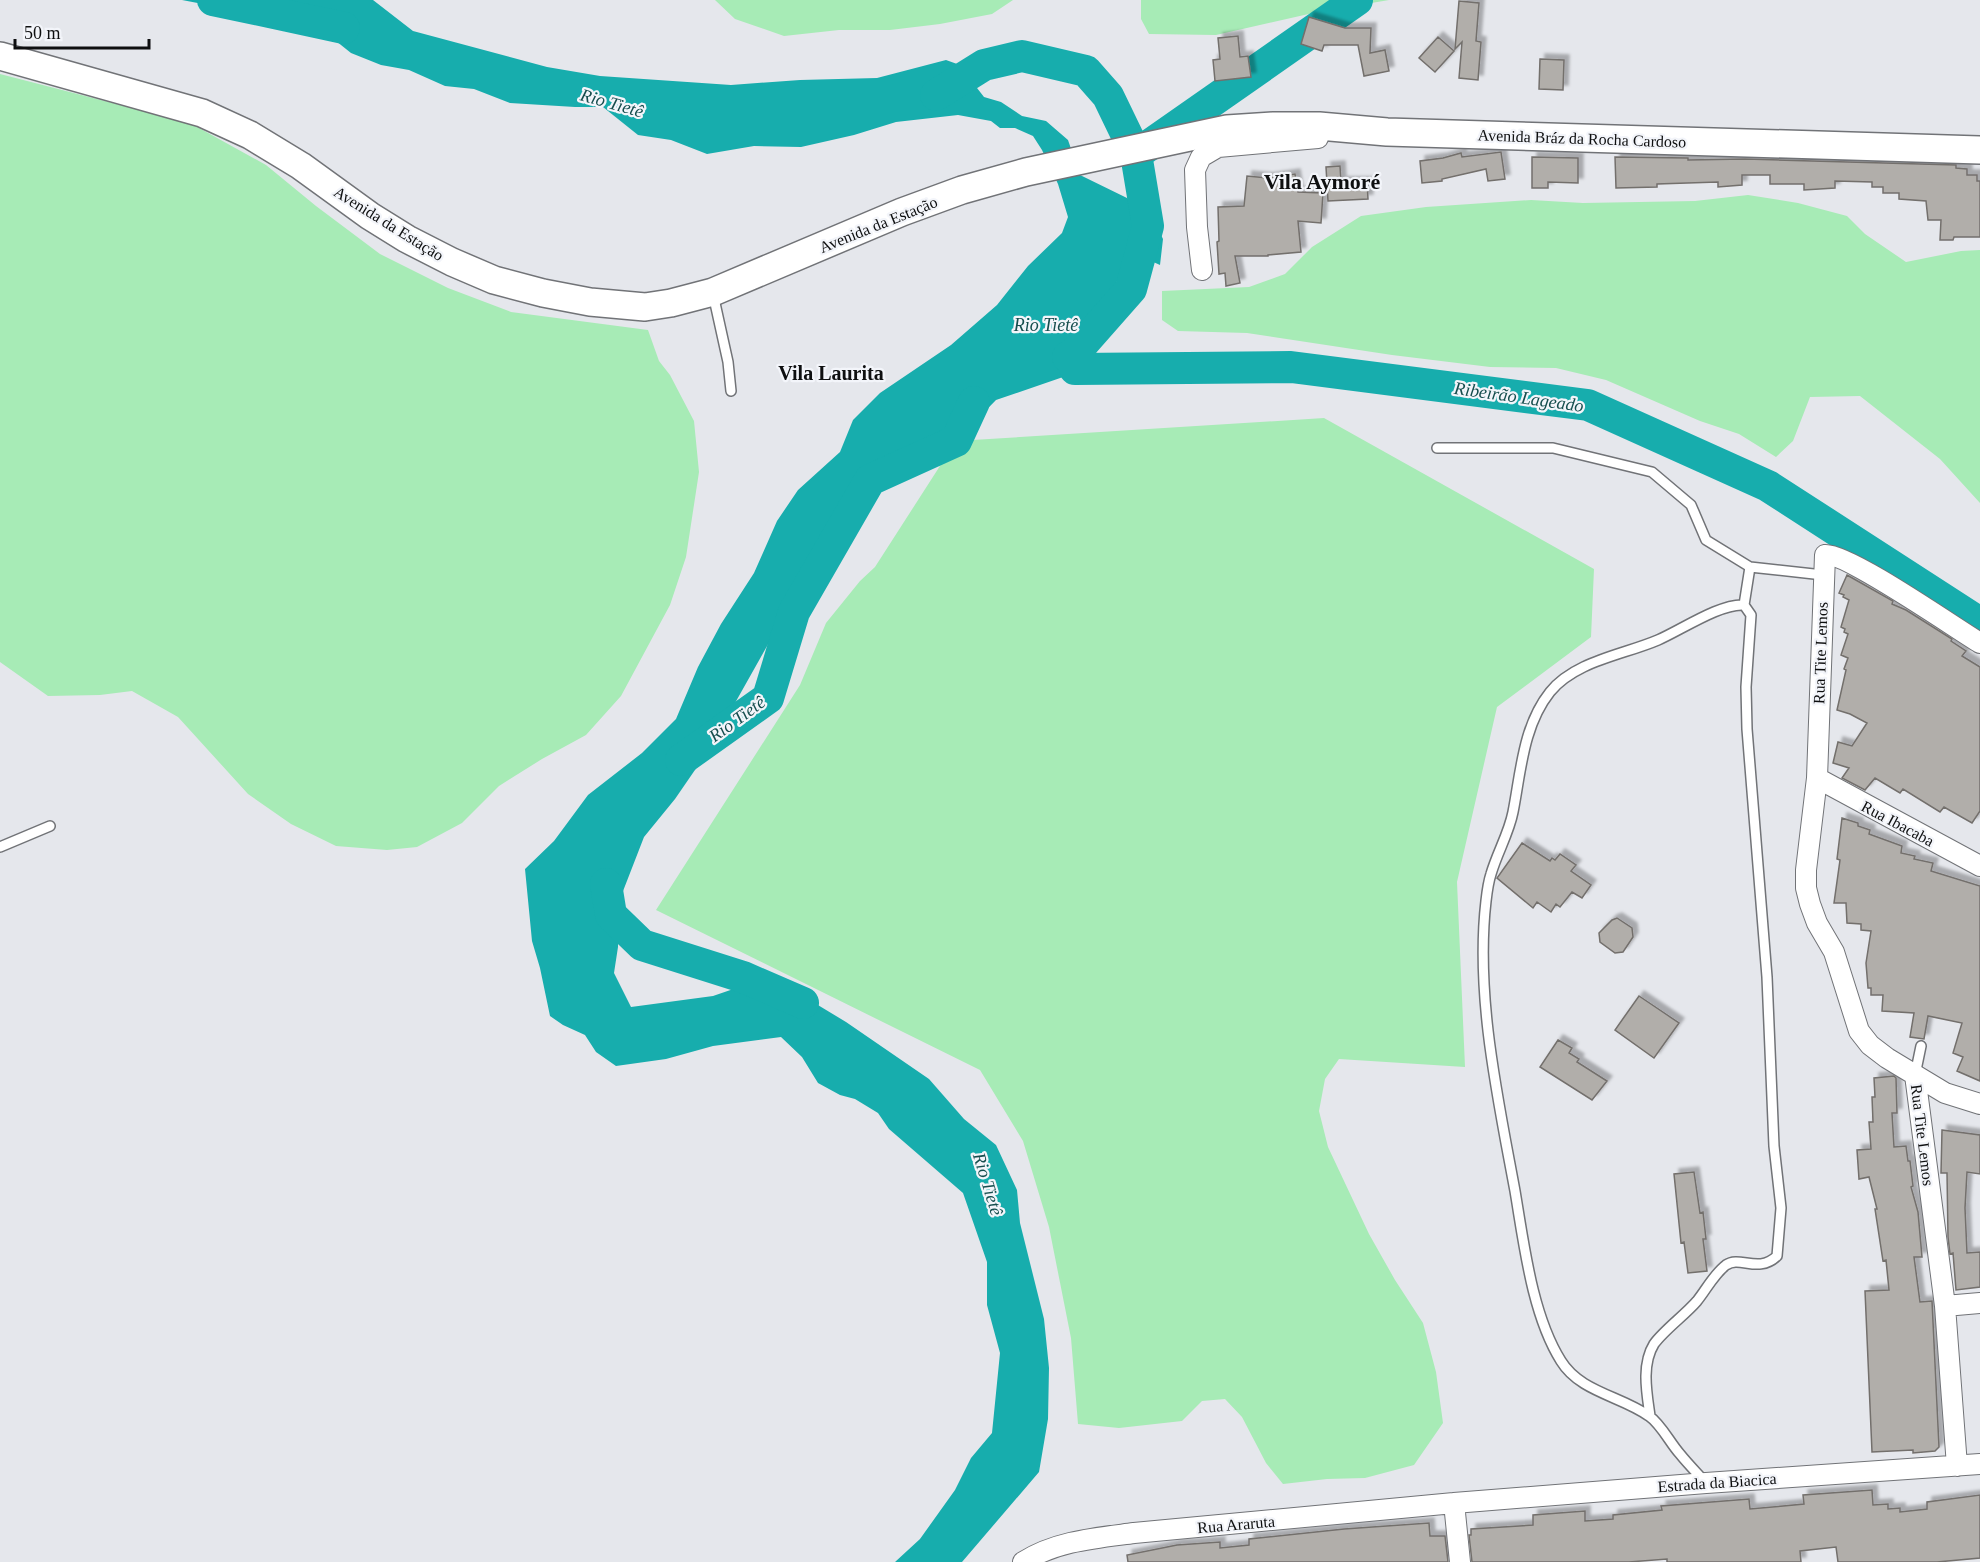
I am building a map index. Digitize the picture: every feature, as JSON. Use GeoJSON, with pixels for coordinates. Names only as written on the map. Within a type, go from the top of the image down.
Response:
{"type":"FeatureCollection","features":[{"type":"Feature","properties":{"kind":"street","name":"Avenida da Estação"},"geometry":{"type":"LineString","coordinates":[[0,56],[202,113],[250,135],[301,166],[370,216],[407,239],[494,280],[590,302],[645,307],[713,292],[902,212],[962,190],[1026,172],[1186,136]]}},
{"type":"Feature","properties":{"kind":"street","name":"Avenida Bráz da Rocha Cardoso"},"geometry":{"type":"LineString","coordinates":[[1186,136],[1227,129],[1273,126],[1558,138],[1980,150]]}},
{"type":"Feature","properties":{"kind":"street"},"geometry":{"type":"LineString","coordinates":[[1202,270],[1197,227],[1195,170],[1201,157],[1218,147],[1334,137],[1359,130]]}},
{"type":"Feature","properties":{"kind":"street"},"geometry":{"type":"LineString","coordinates":[[1824,565],[1832,555],[1857,567],[1900,591],[1980,643]]}},
{"type":"Feature","properties":{"kind":"street","name":"Rua Tite Lemos"},"geometry":{"type":"LineString","coordinates":[[1824,565],[1817,778],[1806,888],[1817,923],[1834,952],[1859,1031],[1870,1045],[1915,1075],[1945,1306],[1957,1466]]}},
{"type":"Feature","properties":{"kind":"street","name":"Rua Ibacaba"},"geometry":{"type":"LineString","coordinates":[[1817,778],[1980,866]]}},
{"type":"Feature","properties":{"kind":"street"},"geometry":{"type":"LineString","coordinates":[[1915,1075],[1946,1093],[1980,1104]]}},
{"type":"Feature","properties":{"kind":"street"},"geometry":{"type":"LineString","coordinates":[[1945,1306],[1980,1303]]}},
{"type":"Feature","properties":{"kind":"street","name":"Estrada da Biacica"},"geometry":{"type":"LineString","coordinates":[[1454,1503],[1980,1464]]}},
{"type":"Feature","properties":{"kind":"street"},"geometry":{"type":"LineString","coordinates":[[1454,1503],[1460,1562]]}},
{"type":"Feature","properties":{"kind":"street","name":"Rua Araruta"},"geometry":{"type":"LineString","coordinates":[[1023,1562],[1047,1549],[1101,1537],[1454,1503]]}},
{"type":"Feature","properties":{"kind":"lane"},"geometry":{"type":"LineString","coordinates":[[713,292],[728,362],[731,391]]}},
{"type":"Feature","properties":{"kind":"lane"},"geometry":{"type":"LineString","coordinates":[[1437,448],[1553,448],[1652,472],[1691,505],[1706,540],[1750,567],[1824,565]]}},
{"type":"Feature","properties":{"kind":"lane"},"geometry":{"type":"LineString","coordinates":[[1650,1416],[1646,1384],[1647,1364],[1654,1344],[1696,1301],[1725,1266],[1736,1262],[1760,1265],[1770,1263],[1778,1256],[1781,1208],[1774,1146],[1767,977],[1747,729],[1746,687],[1751,615],[1744,605],[1750,567]]}},
{"type":"Feature","properties":{"kind":"lane"},"geometry":{"type":"LineString","coordinates":[[1706,1483],[1680,1455],[1650,1416],[1581,1382],[1562,1363],[1543,1325],[1526,1257],[1489,1030],[1483,976],[1486,903],[1490,876],[1512,817],[1527,738],[1539,707],[1552,690],[1567,677],[1596,662],[1670,635],[1726,606],[1744,605]]}},
{"type":"Feature","properties":{"kind":"lane"},"geometry":{"type":"LineString","coordinates":[[0,847],[50,826]]}},
{"type":"Feature","properties":{"kind":"lane"},"geometry":{"type":"LineString","coordinates":[[1915,1075],[1921,1046]]}},
{"type":"Feature","properties":{"kind":"green space"},"geometry":{"type":"Polygon","coordinates":[[[715,0],[1013,0],[992,14],[940,24],[890,30],[839,30],[784,36],[735,19],[715,0]]]}},
{"type":"Feature","properties":{"kind":"green space"},"geometry":{"type":"Polygon","coordinates":[[[1141,0],[1389,0],[1313,13],[1216,35],[1149,34],[1141,19],[1141,0]]]}},
{"type":"Feature","properties":{"kind":"green space"},"geometry":{"type":"Polygon","coordinates":[[[0,74],[190,123],[266,165],[380,254],[448,288],[511,312],[648,330],[659,361],[670,375],[694,421],[699,472],[686,557],[670,605],[621,696],[586,735],[499,786],[462,823],[417,847],[387,850],[336,846],[291,824],[248,794],[178,717],[132,691],[100,695],[48,696],[0,662],[0,74]]]}},
{"type":"Feature","properties":{"kind":"green space"},"geometry":{"type":"Polygon","coordinates":[[[1748,195],[1798,203],[1847,216],[1865,234],[1906,262],[1961,251],[1980,250],[1980,503],[1940,459],[1860,396],[1810,397],[1793,441],[1776,457],[1739,434],[1700,421],[1606,380],[1556,368],[1490,367],[1247,333],[1178,331],[1162,320],[1162,291],[1249,287],[1285,274],[1312,247],[1361,216],[1426,207],[1531,200],[1583,203],[1695,201],[1748,195]]]}},
{"type":"Feature","properties":{"kind":"green space"},"geometry":{"type":"Polygon","coordinates":[[[1324,418],[1594,569],[1591,637],[1497,707],[1457,882],[1465,1067],[1339,1059],[1325,1079],[1319,1111],[1328,1147],[1369,1234],[1423,1323],[1436,1372],[1443,1423],[1414,1465],[1365,1478],[1283,1484],[1266,1463],[1242,1417],[1225,1399],[1202,1401],[1182,1421],[1119,1428],[1078,1424],[1071,1338],[1049,1227],[1023,1141],[980,1070],[656,910],[800,685],[826,623],[860,581],[875,567],[956,441],[1324,418]]]}},
{"type":"Feature","properties":{"kind":"water","name":"Rio Tietê"},"geometry":{"type":"Polygon","coordinates":[[[182,0],[373,0],[413,31],[547,67],[600,76],[731,85],[877,78],[946,60],[971,69],[977,88],[984,97],[1001,102],[1022,116],[1046,121],[1068,140],[1080,175],[1127,198],[1150,213],[1163,239],[1160,265],[1140,256],[1124,271],[1102,304],[1092,356],[1066,376],[996,400],[956,441],[903,456],[847,504],[708,751],[675,799],[644,837],[618,904],[618,947],[614,973],[631,1007],[713,996],[748,984],[793,990],[846,1022],[929,1079],[964,1119],[996,1145],[1017,1190],[1020,1223],[1044,1319],[1049,1368],[1048,1419],[1039,1472],[962,1562],[895,1562],[920,1539],[955,1490],[971,1458],[992,1433],[1000,1353],[987,1305],[987,1262],[963,1193],[889,1129],[878,1113],[855,1099],[840,1095],[818,1083],[802,1057],[781,1037],[713,1046],[666,1059],[616,1066],[596,1052],[585,1035],[550,1016],[532,941],[525,869],[554,841],[588,795],[642,753],[676,719],[698,667],[721,624],[754,573],[777,521],[798,490],[840,452],[853,420],[880,393],[951,345],[997,305],[1028,266],[1062,233],[1068,217],[1058,184],[1042,150],[1033,136],[1015,128],[1000,128],[991,121],[958,115],[896,122],[854,135],[801,147],[754,146],[707,154],[671,140],[638,135],[603,107],[510,103],[474,89],[445,86],[409,70],[381,65],[351,53],[316,25],[299,17],[274,20],[234,18],[208,5],[182,0]]]}},
{"type":"Feature","properties":{"kind":"building"},"geometry":{"type":"Polygon","coordinates":[[[1459,1],[1479,3],[1476,41],[1481,42],[1478,80],[1459,78],[1462,42],[1455,49],[1459,1]]]}},
{"type":"Feature","properties":{"kind":"building"},"geometry":{"type":"Polygon","coordinates":[[[1309,17],[1345,28],[1371,28],[1370,53],[1385,50],[1389,71],[1364,76],[1358,45],[1324,45],[1322,51],[1301,44],[1309,17]]]}},
{"type":"Feature","properties":{"kind":"building"},"geometry":{"type":"Polygon","coordinates":[[[1238,36],[1240,57],[1248,56],[1251,77],[1215,81],[1213,60],[1220,59],[1218,38],[1238,36]]]}},
{"type":"Feature","properties":{"kind":"building"},"geometry":{"type":"Polygon","coordinates":[[[1438,37],[1454,51],[1435,72],[1419,58],[1438,37]]]}},
{"type":"Feature","properties":{"kind":"building"},"geometry":{"type":"Polygon","coordinates":[[[1540,59],[1564,60],[1563,90],[1539,89],[1540,59]]]}},
{"type":"Feature","properties":{"kind":"building"},"geometry":{"type":"Polygon","coordinates":[[[1501,152],[1505,179],[1488,181],[1486,169],[1442,179],[1442,181],[1422,183],[1420,161],[1461,153],[1462,157],[1501,152]]]}},
{"type":"Feature","properties":{"kind":"building"},"geometry":{"type":"Polygon","coordinates":[[[1532,157],[1578,158],[1578,183],[1548,182],[1548,188],[1532,188],[1532,157]]]}},
{"type":"Feature","properties":{"kind":"building"},"geometry":{"type":"Polygon","coordinates":[[[1615,157],[1956,165],[1956,168],[1967,169],[1967,175],[1977,175],[1977,181],[1980,181],[1980,237],[1954,237],[1953,240],[1940,240],[1941,220],[1928,220],[1926,201],[1899,199],[1899,193],[1883,193],[1883,187],[1872,187],[1872,182],[1835,181],[1835,188],[1804,190],[1804,184],[1770,184],[1770,175],[1742,175],[1742,185],[1718,187],[1718,182],[1616,188],[1615,157]]]}},
{"type":"Feature","properties":{"kind":"building"},"geometry":{"type":"Polygon","coordinates":[[[1340,166],[1341,182],[1367,182],[1368,199],[1328,201],[1326,167],[1340,166]]]}},
{"type":"Feature","properties":{"kind":"building"},"geometry":{"type":"Polygon","coordinates":[[[1295,174],[1298,192],[1323,193],[1321,223],[1298,221],[1301,252],[1268,256],[1235,256],[1240,283],[1226,286],[1225,273],[1219,274],[1218,207],[1244,206],[1247,176],[1268,178],[1295,174]]]}},
{"type":"Feature","properties":{"kind":"building"},"geometry":{"type":"Polygon","coordinates":[[[1847,575],[1952,639],[1951,641],[1966,651],[1962,656],[1980,667],[1980,811],[1972,823],[1944,807],[1940,812],[1903,789],[1900,793],[1875,778],[1865,790],[1842,778],[1849,768],[1833,763],[1838,742],[1852,746],[1867,723],[1837,710],[1848,658],[1841,655],[1848,634],[1841,627],[1849,600],[1839,593],[1847,575]]]}},
{"type":"Feature","properties":{"kind":"building"},"geometry":{"type":"Polygon","coordinates":[[[1842,818],[1870,830],[1869,834],[1902,846],[1901,853],[1915,856],[1914,859],[1933,863],[1931,871],[1980,886],[1980,1081],[1957,1071],[1963,1057],[1953,1053],[1962,1023],[1928,1016],[1924,1039],[1910,1037],[1914,1013],[1882,1011],[1883,995],[1871,995],[1871,988],[1868,988],[1866,963],[1871,931],[1861,930],[1861,924],[1847,923],[1846,903],[1834,903],[1840,860],[1837,859],[1842,818]]]}},
{"type":"Feature","properties":{"kind":"building"},"geometry":{"type":"Polygon","coordinates":[[[1522,843],[1550,861],[1552,858],[1555,860],[1560,854],[1576,865],[1571,871],[1591,885],[1582,898],[1572,892],[1560,907],[1556,904],[1551,912],[1537,902],[1533,908],[1497,878],[1522,843]]]}},
{"type":"Feature","properties":{"kind":"building"},"geometry":{"type":"Polygon","coordinates":[[[1617,918],[1632,928],[1633,937],[1623,952],[1615,953],[1600,942],[1599,933],[1617,918]]]}},
{"type":"Feature","properties":{"kind":"building"},"geometry":{"type":"Polygon","coordinates":[[[1639,996],[1679,1023],[1654,1058],[1615,1030],[1639,996]]]}},
{"type":"Feature","properties":{"kind":"building"},"geometry":{"type":"Polygon","coordinates":[[[1558,1040],[1572,1048],[1569,1053],[1579,1059],[1577,1062],[1607,1081],[1592,1100],[1540,1067],[1558,1040]]]}},
{"type":"Feature","properties":{"kind":"building"},"geometry":{"type":"Polygon","coordinates":[[[1894,1076],[1896,1078],[1897,1113],[1892,1113],[1894,1147],[1906,1146],[1908,1161],[1910,1161],[1913,1186],[1911,1187],[1918,1212],[1922,1257],[1914,1257],[1920,1302],[1932,1301],[1939,1447],[1935,1451],[1913,1453],[1913,1450],[1872,1452],[1865,1291],[1889,1290],[1886,1260],[1883,1261],[1875,1209],[1877,1209],[1869,1177],[1859,1179],[1857,1150],[1871,1149],[1869,1122],[1873,1122],[1874,1078],[1894,1076]]]}},
{"type":"Feature","properties":{"kind":"building"},"geometry":{"type":"Polygon","coordinates":[[[1942,1130],[1980,1135],[1980,1174],[1967,1172],[1965,1208],[1967,1253],[1980,1252],[1980,1287],[1956,1290],[1953,1253],[1950,1254],[1948,1237],[1947,1173],[1941,1173],[1942,1130]]]}},
{"type":"Feature","properties":{"kind":"building"},"geometry":{"type":"Polygon","coordinates":[[[1694,1172],[1700,1213],[1703,1212],[1706,1239],[1703,1239],[1707,1271],[1688,1273],[1684,1242],[1681,1243],[1674,1174],[1694,1172]]]}},
{"type":"Feature","properties":{"kind":"building"},"geometry":{"type":"Polygon","coordinates":[[[1872,1490],[1873,1505],[1888,1504],[1888,1509],[1900,1508],[1900,1512],[1927,1509],[1927,1502],[1980,1495],[1980,1558],[1937,1562],[1838,1562],[1836,1547],[1800,1551],[1801,1562],[1667,1562],[1667,1559],[1629,1562],[1472,1562],[1469,1535],[1471,1535],[1471,1529],[1533,1525],[1533,1515],[1585,1511],[1585,1521],[1613,1519],[1613,1515],[1662,1510],[1661,1506],[1749,1499],[1750,1509],[1804,1504],[1803,1495],[1872,1490]]]}},
{"type":"Feature","properties":{"kind":"building"},"geometry":{"type":"Polygon","coordinates":[[[1429,1523],[1430,1536],[1445,1536],[1448,1562],[1128,1562],[1127,1555],[1177,1545],[1220,1542],[1220,1548],[1249,1545],[1249,1539],[1429,1523]]]}},
{"type":"Feature","properties":{"kind":"waterway","name":"Rio Tietê"},"geometry":{"type":"LineString","coordinates":[[213,0],[344,28]]}},
{"type":"Feature","properties":{"kind":"waterway"},"geometry":{"type":"LineString","coordinates":[[1141,151],[1357,0]]}},
{"type":"Feature","properties":{"kind":"waterway","name":"Rio Tietê"},"geometry":{"type":"LineString","coordinates":[[936,95],[984,65],[1022,56],[1086,71],[1108,96],[1136,154],[1148,226],[1131,289],[1072,356],[1068,357]]}},
{"type":"Feature","properties":{"kind":"waterway","name":"Ribeirão Lageado"},"geometry":{"type":"LineString","coordinates":[[1075,369],[1291,367],[1588,405],[1768,486],[1980,623]]}},
{"type":"Feature","properties":{"kind":"waterway","name":"Rio Tietê"},"geometry":{"type":"LineString","coordinates":[[681,760],[768,698],[794,612],[870,480],[956,441],[974,402]]}},
{"type":"Feature","properties":{"kind":"waterway","name":"Rio Tietê"},"geometry":{"type":"LineString","coordinates":[[606,884],[611,915],[642,945],[743,977],[803,1003]]}},
{"type":"Feature","properties":{"kind":"district","name":"Vila Aymoré"},"geometry":{"type":"Point","coordinates":[1322,181]}},
{"type":"Feature","properties":{"kind":"district","name":"Vila Laurita"},"geometry":{"type":"Point","coordinates":[831,373]}}]}
